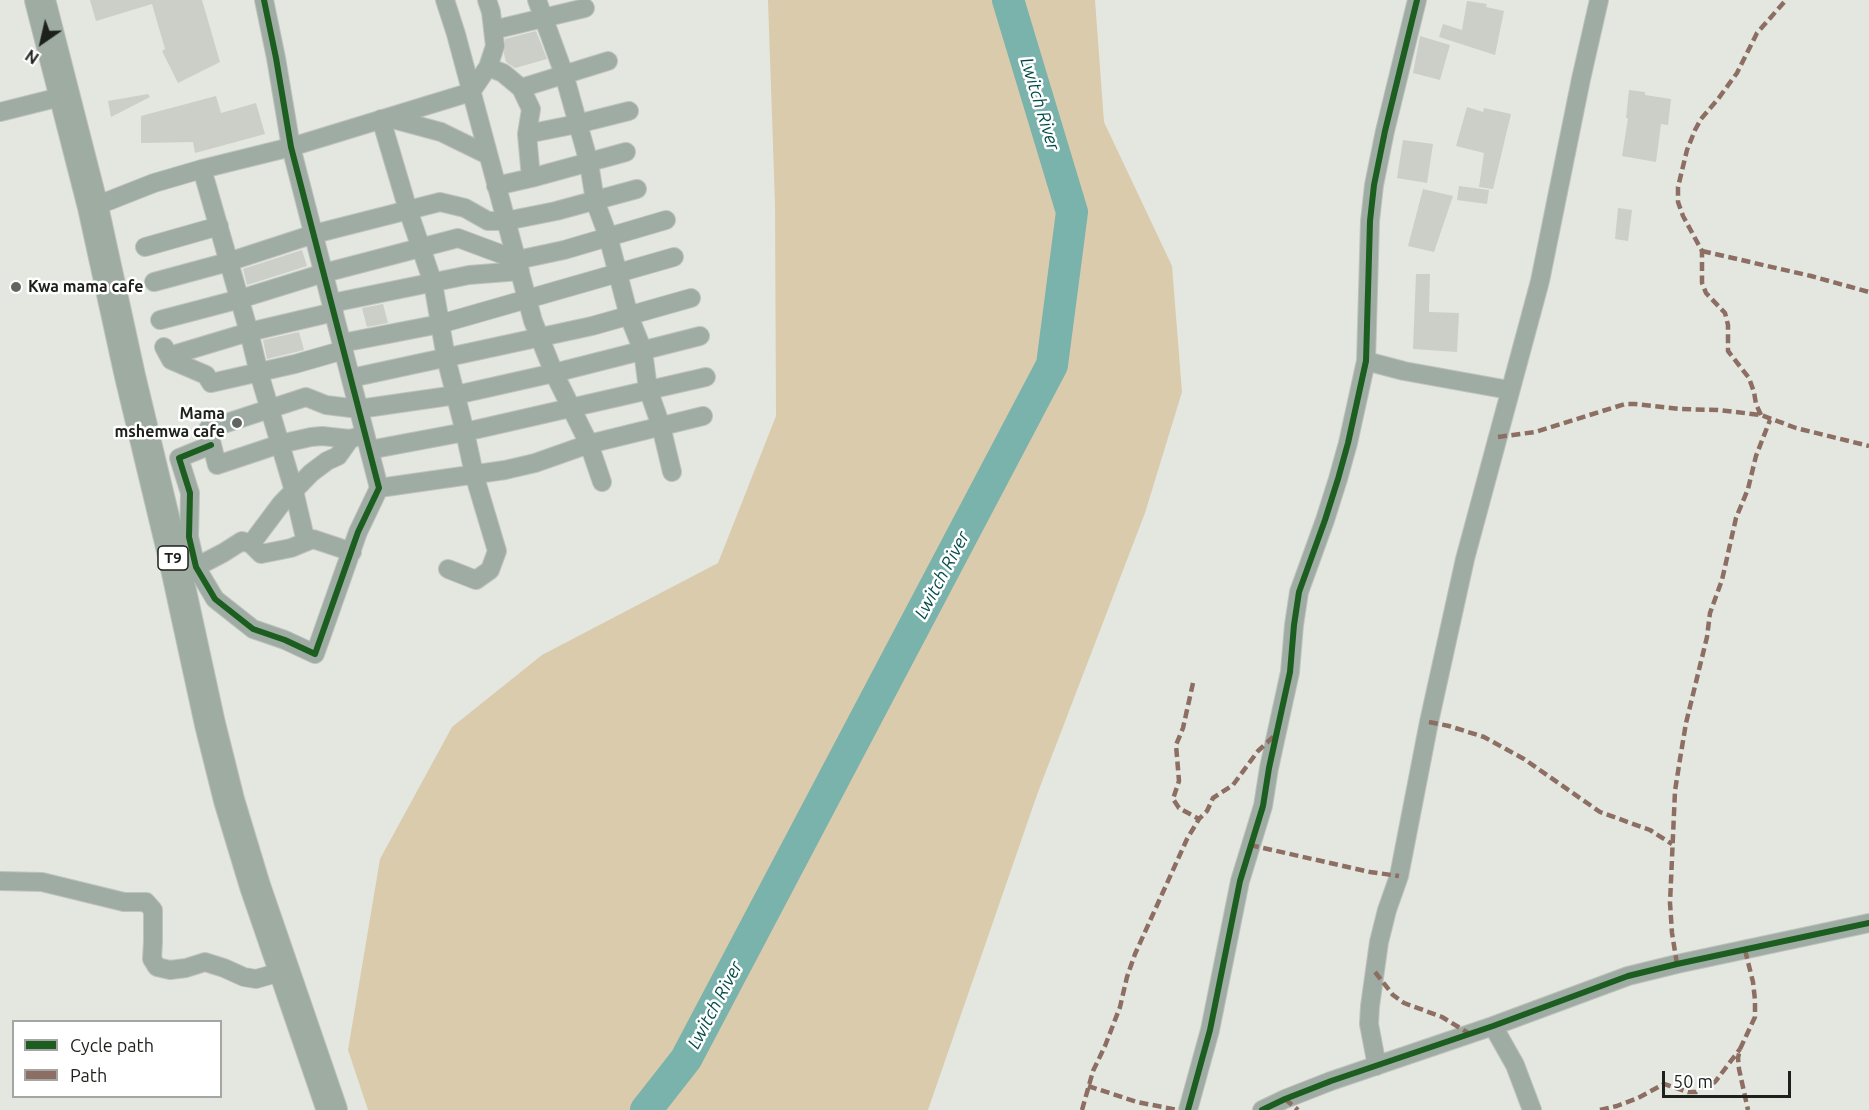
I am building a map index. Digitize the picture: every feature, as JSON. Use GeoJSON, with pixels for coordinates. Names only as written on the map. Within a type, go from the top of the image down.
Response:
{"type":"FeatureCollection","features":[{"type":"Feature","properties":{"kind":"highway","name":"T9"},"geometry":{"type":"LineString","coordinates":[[40,0],[93,207],[130,376],[186,568],[210,724],[229,800],[255,886],[332,1109]]}},
{"type":"Feature","properties":{"kind":"street"},"geometry":{"type":"LineString","coordinates":[[211,445],[179,458],[190,493],[186,568],[215,599],[253,629],[315,654],[358,532],[379,488],[362,441],[359,409],[291,147],[264,0]]}},
{"type":"Feature","properties":{"kind":"street"},"geometry":{"type":"LineString","coordinates":[[445,0],[539,337],[554,374],[589,444],[602,482]]}},
{"type":"Feature","properties":{"kind":"street"},"geometry":{"type":"LineString","coordinates":[[93,207],[154,183],[291,147],[471,92],[488,67],[495,46],[491,12],[487,0]]}},
{"type":"Feature","properties":{"kind":"street"},"geometry":{"type":"LineString","coordinates":[[537,0],[564,74],[589,163],[595,201],[608,236],[629,316],[643,351],[648,389],[661,426],[672,472]]}},
{"type":"Feature","properties":{"kind":"street"},"geometry":{"type":"LineString","coordinates":[[1188,1110],[1210,1030],[1240,881],[1263,806],[1290,672],[1299,592],[1338,478],[1366,361],[1370,221],[1374,185],[1417,0]]}},
{"type":"Feature","properties":{"kind":"street"},"geometry":{"type":"LineString","coordinates":[[1377,1066],[1369,1024],[1379,942],[1401,867],[1429,722],[1465,559],[1540,281],[1599,0]]}},
{"type":"Feature","properties":{"kind":"street"},"geometry":{"type":"LineString","coordinates":[[493,30],[585,8]]}},
{"type":"Feature","properties":{"kind":"street"},"geometry":{"type":"LineString","coordinates":[[521,88],[609,61]]}},
{"type":"Feature","properties":{"kind":"street"},"geometry":{"type":"LineString","coordinates":[[488,67],[503,73],[521,88],[531,109],[527,135],[531,178]]}},
{"type":"Feature","properties":{"kind":"street"},"geometry":{"type":"LineString","coordinates":[[0,112],[64,96]]}},
{"type":"Feature","properties":{"kind":"street"},"geometry":{"type":"LineString","coordinates":[[527,135],[629,111]]}},
{"type":"Feature","properties":{"kind":"street"},"geometry":{"type":"LineString","coordinates":[[383,118],[441,132],[488,155]]}},
{"type":"Feature","properties":{"kind":"street"},"geometry":{"type":"LineString","coordinates":[[383,118],[408,210],[433,283],[446,358],[474,474],[497,550],[490,570],[476,580],[448,569]]}},
{"type":"Feature","properties":{"kind":"street"},"geometry":{"type":"LineString","coordinates":[[496,186],[626,152]]}},
{"type":"Feature","properties":{"kind":"street"},"geometry":{"type":"LineString","coordinates":[[202,169],[294,491],[306,542]]}},
{"type":"Feature","properties":{"kind":"street"},"geometry":{"type":"LineString","coordinates":[[154,282],[228,262],[314,234],[440,202],[465,207],[488,221],[506,221],[638,189]]}},
{"type":"Feature","properties":{"kind":"street"},"geometry":{"type":"LineString","coordinates":[[666,220],[608,236],[518,266],[433,283],[166,352],[171,360],[206,375],[211,382],[259,373],[343,346],[440,324],[675,257]]}},
{"type":"Feature","properties":{"kind":"street"},"geometry":{"type":"LineString","coordinates":[[145,247],[219,226]]}},
{"type":"Feature","properties":{"kind":"street"},"geometry":{"type":"LineString","coordinates":[[160,320],[240,299],[324,273],[458,238],[518,266]]}},
{"type":"Feature","properties":{"kind":"street"},"geometry":{"type":"LineString","coordinates":[[351,378],[629,316],[691,298]]}},
{"type":"Feature","properties":{"kind":"street"},"geometry":{"type":"LineString","coordinates":[[700,336],[554,374],[456,395],[359,409],[326,405],[306,397],[269,407],[208,429],[218,465],[280,444],[322,436],[362,441],[465,432],[706,377]]}},
{"type":"Feature","properties":{"kind":"street"},"geometry":{"type":"LineString","coordinates":[[1366,361],[1404,371],[1509,390]]}},
{"type":"Feature","properties":{"kind":"street"},"geometry":{"type":"LineString","coordinates":[[379,488],[535,463],[589,444],[703,416]]}},
{"type":"Feature","properties":{"kind":"street"},"geometry":{"type":"LineString","coordinates":[[251,544],[281,504],[311,473],[362,441]]}},
{"type":"Feature","properties":{"kind":"street"},"geometry":{"type":"LineString","coordinates":[[186,568],[223,553],[242,541],[251,544],[261,554],[291,548],[313,539],[352,552]]}},
{"type":"Feature","properties":{"kind":"street"},"geometry":{"type":"LineString","coordinates":[[0,881],[42,882],[124,902],[146,902],[153,910],[152,959],[157,967],[170,970],[205,963],[256,979],[284,971]]}},
{"type":"Feature","properties":{"kind":"street"},"geometry":{"type":"LineString","coordinates":[[1262,1110],[1285,1099],[1628,976],[1869,923]]}},
{"type":"Feature","properties":{"kind":"street"},"geometry":{"type":"LineString","coordinates":[[1493,1026],[1515,1065],[1532,1110]]}},
{"type":"Feature","properties":{"kind":"shaded area"},"geometry":{"type":"Polygon","coordinates":[[[768,0],[1095,0],[1104,122],[1172,266],[1182,392],[1145,513],[1038,792],[928,1110],[368,1110],[348,1050],[380,859],[452,727],[542,655],[718,563],[776,416],[775,204],[768,0]]]}},
{"type":"Feature","properties":{"kind":"building"},"geometry":{"type":"Polygon","coordinates":[[[90,0],[202,0],[220,62],[178,83],[162,51],[165,49],[152,4],[96,21],[90,0]]]}},
{"type":"Feature","properties":{"kind":"building"},"geometry":{"type":"Polygon","coordinates":[[[1467,1],[1487,4],[1486,7],[1504,11],[1495,55],[1439,37],[1443,24],[1462,30],[1467,1]]]}},
{"type":"Feature","properties":{"kind":"building"},"geometry":{"type":"Polygon","coordinates":[[[536,31],[547,59],[515,68],[506,62],[505,39],[536,31]]]}},
{"type":"Feature","properties":{"kind":"building"},"geometry":{"type":"Polygon","coordinates":[[[1420,36],[1450,45],[1440,80],[1413,73],[1420,36]]]}},
{"type":"Feature","properties":{"kind":"building"},"geometry":{"type":"Polygon","coordinates":[[[1629,90],[1671,99],[1668,125],[1661,124],[1656,162],[1622,156],[1628,118],[1626,118],[1629,90]]]}},
{"type":"Feature","properties":{"kind":"building"},"geometry":{"type":"Polygon","coordinates":[[[148,94],[150,97],[111,117],[108,101],[148,94]]]}},
{"type":"Feature","properties":{"kind":"building"},"geometry":{"type":"Polygon","coordinates":[[[216,96],[221,113],[256,103],[265,134],[195,153],[193,142],[141,143],[141,116],[216,96]]]}},
{"type":"Feature","properties":{"kind":"building"},"geometry":{"type":"Polygon","coordinates":[[[1467,107],[1483,112],[1484,108],[1511,114],[1493,189],[1479,187],[1484,153],[1456,146],[1467,107]]]}},
{"type":"Feature","properties":{"kind":"building"},"geometry":{"type":"Polygon","coordinates":[[[1403,140],[1433,144],[1427,183],[1397,178],[1403,140]]]}},
{"type":"Feature","properties":{"kind":"building"},"geometry":{"type":"Polygon","coordinates":[[[1459,186],[1489,190],[1487,204],[1457,200],[1459,186]]]}},
{"type":"Feature","properties":{"kind":"building"},"geometry":{"type":"Polygon","coordinates":[[[1423,189],[1453,196],[1434,252],[1408,246],[1423,189]]]}},
{"type":"Feature","properties":{"kind":"building"},"geometry":{"type":"Polygon","coordinates":[[[1618,208],[1632,210],[1628,241],[1615,239],[1618,208]]]}},
{"type":"Feature","properties":{"kind":"building"},"geometry":{"type":"Polygon","coordinates":[[[302,250],[307,266],[247,285],[243,269],[302,250]]]}},
{"type":"Feature","properties":{"kind":"building"},"geometry":{"type":"Polygon","coordinates":[[[1416,274],[1430,274],[1429,312],[1459,313],[1457,352],[1413,349],[1416,274]]]}},
{"type":"Feature","properties":{"kind":"building"},"geometry":{"type":"Polygon","coordinates":[[[383,304],[388,323],[367,327],[362,308],[383,304]]]}},
{"type":"Feature","properties":{"kind":"building"},"geometry":{"type":"Polygon","coordinates":[[[299,332],[304,350],[267,359],[263,340],[299,332]]]}},
{"type":"Feature","properties":{"kind":"waterway","name":"Lwitch River"},"geometry":{"type":"LineString","coordinates":[[646,1110],[686,1059],[1052,365],[1072,212],[1008,0]]}},
{"type":"Feature","properties":{"kind":"marked path"},"geometry":{"type":"LineString","coordinates":[[1761,415],[1749,378],[1728,351],[1728,325],[1725,313],[1706,293],[1702,283],[1702,251],[1683,216],[1678,202],[1678,187],[1687,150],[1701,119],[1737,73],[1757,33],[1786,0]]}},
{"type":"Feature","properties":{"kind":"marked path"},"geometry":{"type":"LineString","coordinates":[[1702,251],[1869,292]]}},
{"type":"Feature","properties":{"kind":"marked path"},"geometry":{"type":"LineString","coordinates":[[1498,437],[1535,432],[1625,404],[1635,404],[1761,415],[1796,428],[1869,446]]}},
{"type":"Feature","properties":{"kind":"marked path"},"geometry":{"type":"LineString","coordinates":[[1677,964],[1670,903],[1675,791],[1686,723],[1707,637],[1710,613],[1722,580],[1736,518],[1748,489],[1756,456],[1770,420]]}},
{"type":"Feature","properties":{"kind":"marked path"},"geometry":{"type":"LineString","coordinates":[[1193,683],[1183,728],[1176,745],[1179,781],[1173,799],[1179,808],[1199,819]]}},
{"type":"Feature","properties":{"kind":"marked path"},"geometry":{"type":"LineString","coordinates":[[1429,722],[1484,737],[1524,759],[1600,812],[1650,830],[1672,844]]}},
{"type":"Feature","properties":{"kind":"marked path"},"geometry":{"type":"LineString","coordinates":[[1082,1110],[1093,1071],[1120,1007],[1135,954],[1187,839],[1199,819],[1207,811],[1213,798],[1233,785],[1258,751],[1274,736]]}},
{"type":"Feature","properties":{"kind":"marked path"},"geometry":{"type":"LineString","coordinates":[[1250,845],[1370,872],[1399,876]]}},
{"type":"Feature","properties":{"kind":"marked path"},"geometry":{"type":"LineString","coordinates":[[1745,950],[1755,1000],[1755,1017],[1738,1058],[1748,1110]]}},
{"type":"Feature","properties":{"kind":"marked path"},"geometry":{"type":"LineString","coordinates":[[1375,972],[1393,995],[1404,1003],[1442,1017],[1470,1034]]}},
{"type":"Feature","properties":{"kind":"marked path"},"geometry":{"type":"LineString","coordinates":[[1600,1110],[1638,1098],[1664,1084],[1688,1092],[1696,1092],[1703,1086],[1715,1082],[1740,1049]]}},
{"type":"Feature","properties":{"kind":"marked path"},"geometry":{"type":"LineString","coordinates":[[1088,1086],[1137,1102],[1178,1110]]}},
{"type":"Feature","properties":{"kind":"marked path"},"geometry":{"type":"LineString","coordinates":[[1285,1099],[1298,1110]]}},
{"type":"Feature","properties":{"kind":"cycle path"},"geometry":{"type":"LineString","coordinates":[[211,445],[179,458],[190,493],[189,537],[196,567],[215,599],[253,629],[315,654],[358,532],[379,488],[291,147],[264,0]]}},
{"type":"Feature","properties":{"kind":"cycle path"},"geometry":{"type":"LineString","coordinates":[[1188,1110],[1210,1030],[1240,881],[1263,806],[1290,672],[1299,592],[1338,479],[1366,361],[1370,221],[1374,185],[1417,0]]}},
{"type":"Feature","properties":{"kind":"cycle path"},"geometry":{"type":"LineString","coordinates":[[1262,1110],[1331,1081],[1493,1026],[1628,976],[1869,923]]}},
{"type":"Feature","properties":{"kind":"place","name":"Kwa mama cafe"},"geometry":{"type":"Point","coordinates":[16,287]}},
{"type":"Feature","properties":{"kind":"place","name":"Mama mshemwa cafe"},"geometry":{"type":"Point","coordinates":[237,423]}}]}
